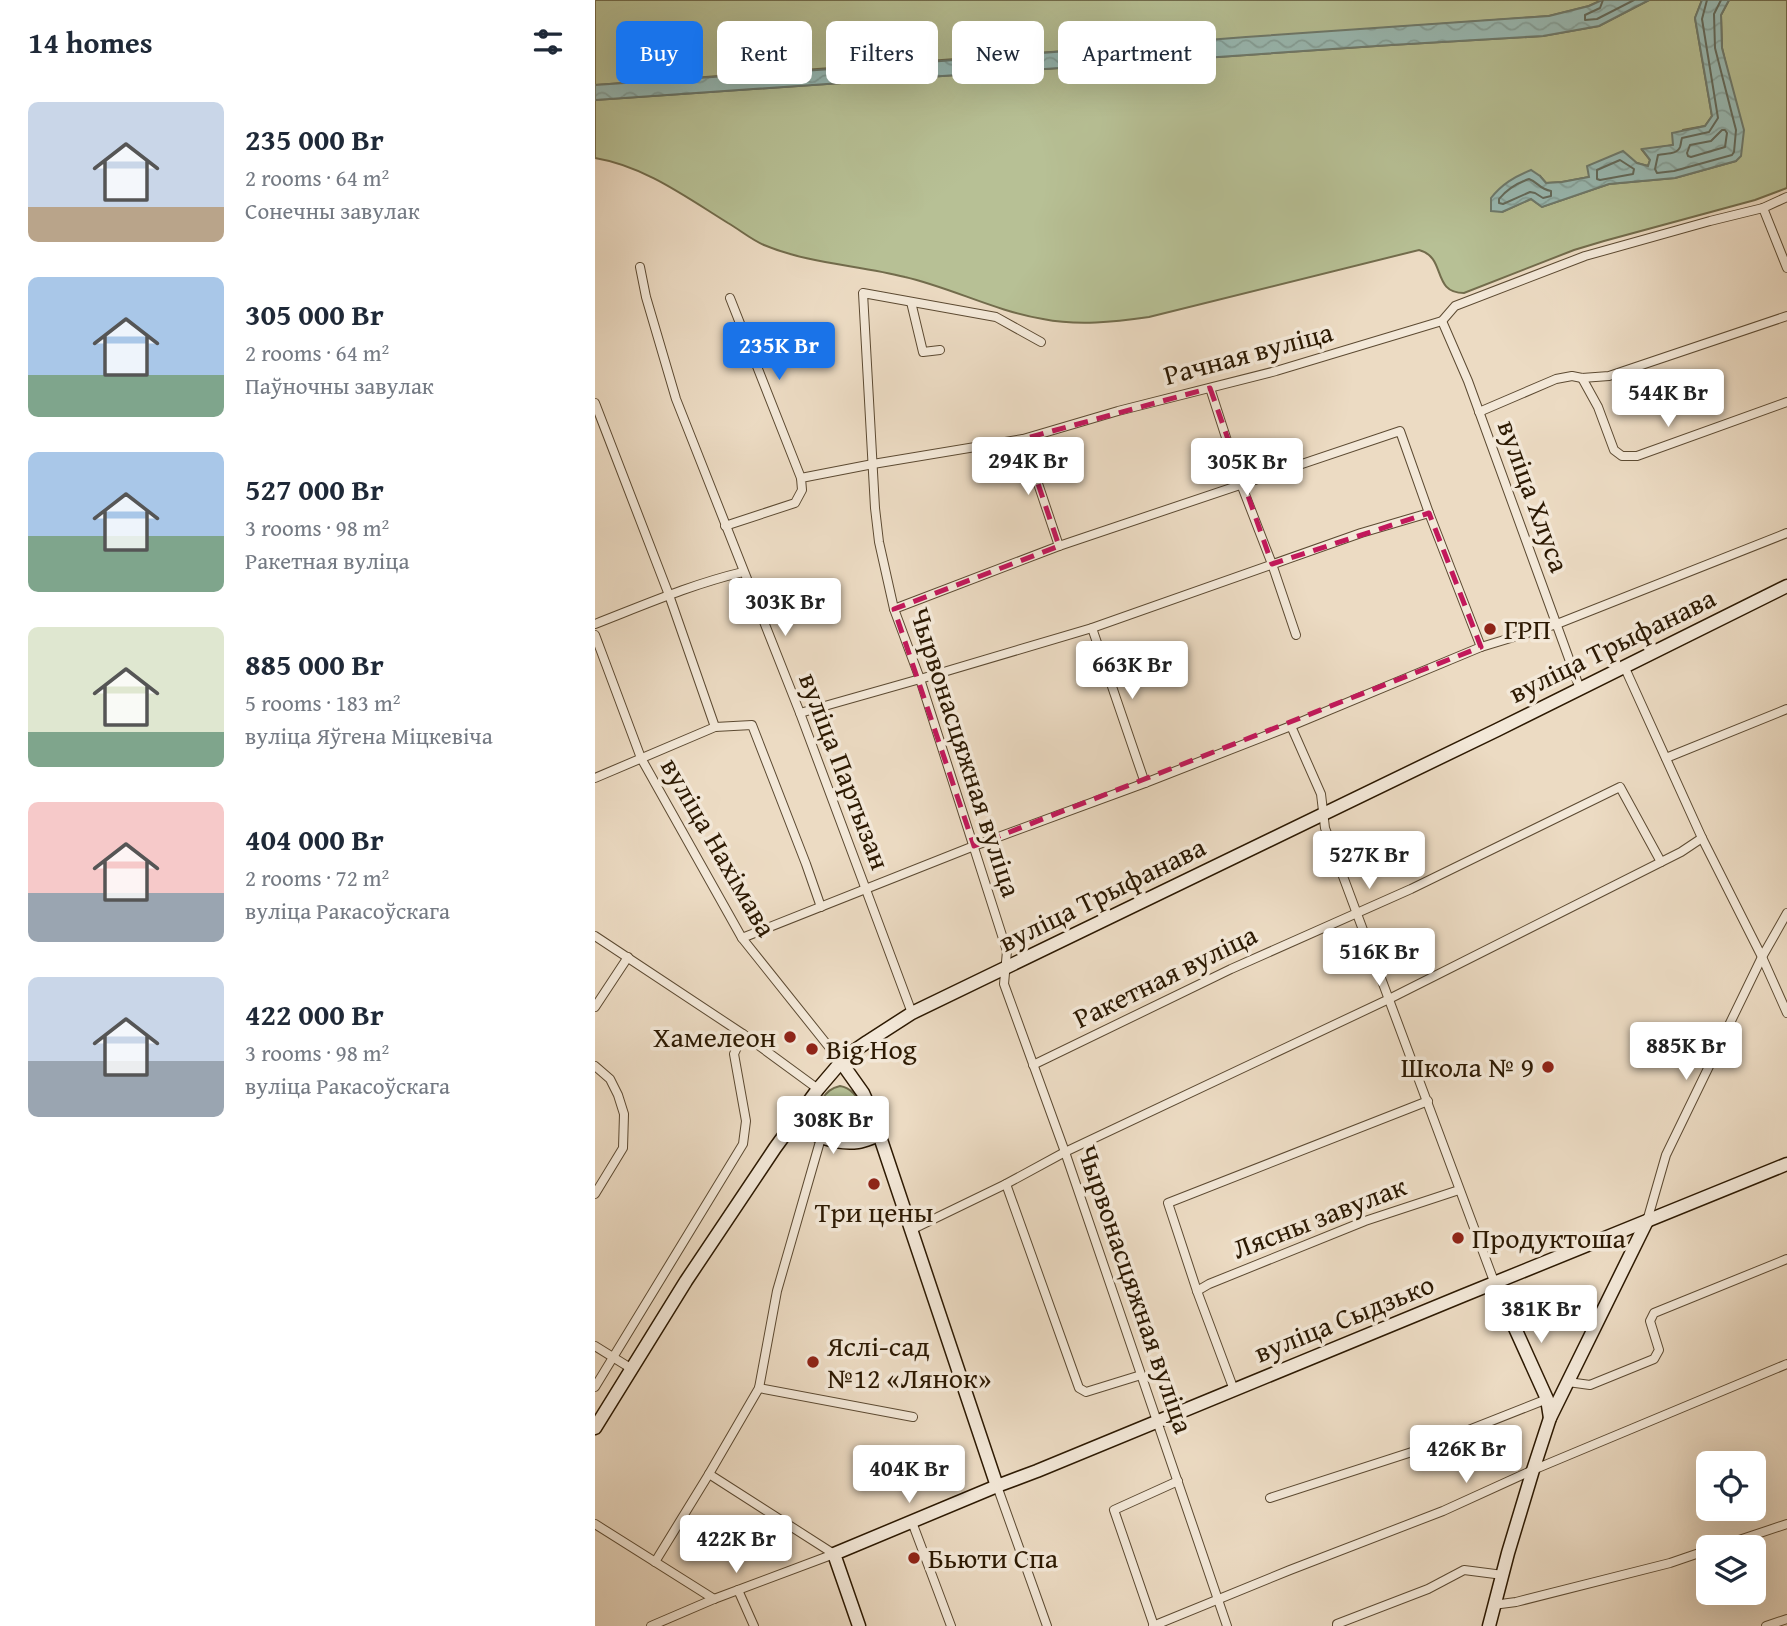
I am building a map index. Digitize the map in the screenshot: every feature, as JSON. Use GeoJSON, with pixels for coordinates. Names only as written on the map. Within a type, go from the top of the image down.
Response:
{"type":"FeatureCollection","features":[{"type":"Feature","properties":{"kind":"street","name":"Рачная вуліца"},"geometry":{"type":"LineString","coordinates":[[801,478],[1023,439],[1118,411],[1276,372],[1442,321],[1455,306],[1585,256],[1763,208],[1787,197]]}},
{"type":"Feature","properties":{"kind":"street"},"geometry":{"type":"LineString","coordinates":[[1763,208],[1787,268]]}},
{"type":"Feature","properties":{"kind":"street","name":"вуліца Партызан"},"geometry":{"type":"LineString","coordinates":[[640,267],[646,297],[676,399],[800,713],[912,1013]]}},
{"type":"Feature","properties":{"kind":"street","name":"Чырвонасцяжная вуліца"},"geometry":{"type":"LineString","coordinates":[[1041,342],[996,317],[863,293],[879,542],[894,609],[921,679],[1007,951],[1004,984],[1065,1152],[1227,1626]]}},
{"type":"Feature","properties":{"kind":"street"},"geometry":{"type":"LineString","coordinates":[[725,526],[795,503],[802,490],[801,478],[730,298]]}},
{"type":"Feature","properties":{"kind":"street"},"geometry":{"type":"LineString","coordinates":[[911,302],[923,352],[940,350]]}},
{"type":"Feature","properties":{"kind":"street"},"geometry":{"type":"LineString","coordinates":[[1479,412],[1556,379],[1609,376],[1787,316]]}},
{"type":"Feature","properties":{"kind":"street","name":"вуліца Хлуса"},"geometry":{"type":"LineString","coordinates":[[1442,321],[1468,381],[1580,689]]}},
{"type":"Feature","properties":{"kind":"street"},"geometry":{"type":"LineString","coordinates":[[1581,378],[1598,407],[1614,450],[1622,456],[1637,456],[1787,402]]}},
{"type":"Feature","properties":{"kind":"street"},"geometry":{"type":"LineString","coordinates":[[1210,388],[1241,484],[1296,635]]}},
{"type":"Feature","properties":{"kind":"street"},"geometry":{"type":"LineString","coordinates":[[595,403],[669,595],[715,727]]}},
{"type":"Feature","properties":{"kind":"street"},"geometry":{"type":"LineString","coordinates":[[894,609],[1059,546],[1400,431],[1481,647]]}},
{"type":"Feature","properties":{"kind":"street"},"geometry":{"type":"LineString","coordinates":[[1023,439],[1059,546]]}},
{"type":"Feature","properties":{"kind":"street"},"geometry":{"type":"LineString","coordinates":[[800,713],[1092,628],[1361,533],[1429,513]]}},
{"type":"Feature","properties":{"kind":"street"},"geometry":{"type":"LineString","coordinates":[[742,938],[865,888],[1291,726],[1481,647],[1557,624],[1787,533]]}},
{"type":"Feature","properties":{"kind":"street"},"geometry":{"type":"LineString","coordinates":[[595,624],[669,595],[743,572]]}},
{"type":"Feature","properties":{"kind":"street","name":"вуліца Трыфанава"},"geometry":{"type":"LineString","coordinates":[[595,1428],[686,1281],[793,1123],[841,1062],[866,1042],[912,1013],[1787,586]]}},
{"type":"Feature","properties":{"kind":"street"},"geometry":{"type":"LineString","coordinates":[[1092,628],[1145,783]]}},
{"type":"Feature","properties":{"kind":"street","name":"вуліца Нахімава"},"geometry":{"type":"LineString","coordinates":[[595,635],[641,758],[742,938],[841,1062]]}},
{"type":"Feature","properties":{"kind":"street"},"geometry":{"type":"LineString","coordinates":[[1624,666],[1702,838],[1787,1013]]}},
{"type":"Feature","properties":{"kind":"street"},"geometry":{"type":"LineString","coordinates":[[1666,758],[1787,709]]}},
{"type":"Feature","properties":{"kind":"street"},"geometry":{"type":"LineString","coordinates":[[595,778],[715,727],[752,725],[821,907]]}},
{"type":"Feature","properties":{"kind":"street"},"geometry":{"type":"LineString","coordinates":[[1291,726],[1321,794],[1325,828],[1459,1189],[1495,1284],[1547,1399],[1550,1418]]}},
{"type":"Feature","properties":{"kind":"street","name":"Ракетная вуліца"},"geometry":{"type":"LineString","coordinates":[[1033,1065],[1620,787],[1661,862]]}},
{"type":"Feature","properties":{"kind":"street"},"geometry":{"type":"LineString","coordinates":[[911,1230],[1065,1152],[1389,999],[1661,862],[1702,838]]}},
{"type":"Feature","properties":{"kind":"street"},"geometry":{"type":"LineString","coordinates":[[1489,1626],[1532,1470],[1550,1418],[1647,1221],[1667,1155],[1762,957],[1787,913]]}},
{"type":"Feature","properties":{"kind":"street"},"geometry":{"type":"LineString","coordinates":[[595,936],[743,1034],[818,1090]]}},
{"type":"Feature","properties":{"kind":"street"},"geometry":{"type":"LineString","coordinates":[[595,1007],[628,957]]}},
{"type":"Feature","properties":{"kind":"street"},"geometry":{"type":"LineString","coordinates":[[595,1387],[743,1144],[746,1121],[734,1054],[743,1034]]}},
{"type":"Feature","properties":{"kind":"street"},"geometry":{"type":"LineString","coordinates":[[841,1062],[863,1093],[880,1135],[997,1486],[1047,1626]]}},
{"type":"Feature","properties":{"kind":"street"},"geometry":{"type":"LineString","coordinates":[[595,1066],[610,1079],[624,1114],[623,1148],[595,1194]]}},
{"type":"Feature","properties":{"kind":"street"},"geometry":{"type":"LineString","coordinates":[[1234,1390],[1168,1203],[1428,1101]]}},
{"type":"Feature","properties":{"kind":"street"},"geometry":{"type":"LineString","coordinates":[[793,1123],[821,1138],[859,1142],[880,1135]]}},
{"type":"Feature","properties":{"kind":"street"},"geometry":{"type":"LineString","coordinates":[[655,1562],[759,1388],[776,1291],[821,1138]]}},
{"type":"Feature","properties":{"kind":"street","name":"вуліца Сыдзько"},"geometry":{"type":"LineString","coordinates":[[834,1554],[1787,1164]]}},
{"type":"Feature","properties":{"kind":"street"},"geometry":{"type":"LineString","coordinates":[[1006,1184],[1079,1388],[1086,1392],[1141,1375]]}},
{"type":"Feature","properties":{"kind":"street","name":"Лясны завулак"},"geometry":{"type":"LineString","coordinates":[[1197,1291],[1365,1221],[1459,1189]]}},
{"type":"Feature","properties":{"kind":"street"},"geometry":{"type":"LineString","coordinates":[[1568,1382],[1590,1385],[1654,1359],[1659,1350],[1650,1321],[1654,1313],[1787,1259]]}},
{"type":"Feature","properties":{"kind":"street"},"geometry":{"type":"LineString","coordinates":[[595,1346],[632,1369]]}},
{"type":"Feature","properties":{"kind":"street"},"geometry":{"type":"LineString","coordinates":[[1178,1481],[1114,1510],[1154,1626],[1443,1511],[1532,1470],[1787,1364]]}},
{"type":"Feature","properties":{"kind":"street"},"geometry":{"type":"LineString","coordinates":[[759,1388],[913,1417]]}},
{"type":"Feature","properties":{"kind":"street"},"geometry":{"type":"LineString","coordinates":[[1271,1498],[1418,1450],[1547,1399]]}},
{"type":"Feature","properties":{"kind":"street"},"geometry":{"type":"LineString","coordinates":[[709,1474],[834,1554],[859,1626]]}},
{"type":"Feature","properties":{"kind":"street"},"geometry":{"type":"LineString","coordinates":[[912,1522],[951,1626]]}},
{"type":"Feature","properties":{"kind":"street"},"geometry":{"type":"LineString","coordinates":[[595,1524],[714,1599]]}},
{"type":"Feature","properties":{"kind":"street"},"geometry":{"type":"LineString","coordinates":[[1754,1535],[1787,1524]]}},
{"type":"Feature","properties":{"kind":"street"},"geometry":{"type":"LineString","coordinates":[[651,1626],[834,1554]]}},
{"type":"Feature","properties":{"kind":"street"},"geometry":{"type":"LineString","coordinates":[[1493,1605],[1516,1602],[1696,1554]]}},
{"type":"Feature","properties":{"kind":"street"},"geometry":{"type":"LineString","coordinates":[[1337,1626],[1336,1624],[1428,1589],[1464,1570],[1503,1575]]}},
{"type":"Feature","properties":{"kind":"street"},"geometry":{"type":"LineString","coordinates":[[738,1590],[754,1626]]}},
{"type":"Feature","properties":{"kind":"street"},"geometry":{"type":"LineString","coordinates":[[1766,1626],[1787,1619]]}},
{"type":"Feature","properties":{"kind":"highlighted area"},"geometry":{"type":"Polygon","coordinates":[[[1210,388],[1272,564],[1429,513],[1481,647],[974,846],[894,609],[1059,546],[1023,439],[1210,388]]]}},
{"type":"Feature","properties":{"kind":"green space"},"geometry":{"type":"Polygon","coordinates":[[[595,0],[1602,0],[1549,16],[1216,40],[1216,21],[1058,21],[1058,52],[1044,53],[1044,21],[952,21],[952,59],[938,60],[938,21],[826,21],[826,68],[812,69],[812,21],[717,21],[717,76],[703,77],[703,21],[616,21],[616,83],[595,85],[595,0]]]}},
{"type":"Feature","properties":{"kind":"green space"},"geometry":{"type":"Polygon","coordinates":[[[1649,0],[1702,0],[1695,18],[1712,116],[1705,126],[1683,130],[1674,145],[1642,150],[1650,160],[1648,166],[1637,163],[1562,182],[1546,183],[1540,176],[1502,212],[1531,199],[1542,207],[1609,184],[1675,178],[1736,161],[1729,78],[1722,48],[1721,15],[1729,0],[1787,0],[1787,188],[1755,200],[1574,250],[1464,293],[1447,287],[1433,260],[1419,250],[1149,317],[1069,322],[1008,311],[905,277],[781,251],[755,240],[648,175],[595,158],[595,100],[827,84],[938,84],[938,76],[952,75],[952,84],[1044,84],[1044,69],[1058,68],[1058,84],[1216,84],[1216,57],[1543,36],[1599,26],[1649,0]]]}},
{"type":"Feature","properties":{"kind":"green space"},"geometry":{"type":"Polygon","coordinates":[[[840,1086],[853,1093],[861,1107],[863,1124],[856,1137],[833,1135],[819,1129],[813,1122],[812,1117],[817,1106],[832,1089],[840,1086]]]}},
{"type":"Feature","properties":{"kind":"water"},"geometry":{"type":"Polygon","coordinates":[[[1602,0],[1649,0],[1599,26],[1543,36],[1216,57],[1216,39],[1549,16],[1602,0]]]}},
{"type":"Feature","properties":{"kind":"water"},"geometry":{"type":"Polygon","coordinates":[[[1702,0],[1729,0],[1721,15],[1722,48],[1744,130],[1741,156],[1736,161],[1675,178],[1609,184],[1542,207],[1531,199],[1502,212],[1491,211],[1491,198],[1495,193],[1509,181],[1531,170],[1546,183],[1589,177],[1587,166],[1623,151],[1637,163],[1648,166],[1650,160],[1642,149],[1673,145],[1672,133],[1705,126],[1712,116],[1695,18],[1702,0]]]}},
{"type":"Feature","properties":{"kind":"water"},"geometry":{"type":"Polygon","coordinates":[[[1058,52],[1058,68],[1044,69],[1044,53],[1058,52]]]}},
{"type":"Feature","properties":{"kind":"water"},"geometry":{"type":"Polygon","coordinates":[[[952,60],[952,75],[938,76],[938,61],[952,60]]]}},
{"type":"Feature","properties":{"kind":"water"},"geometry":{"type":"Polygon","coordinates":[[[826,69],[827,84],[595,100],[595,85],[703,84],[703,78],[717,77],[717,84],[812,84],[812,70],[826,69]]]}},
{"type":"Feature","properties":{"kind":"place","name":"ГРП"},"geometry":{"type":"Point","coordinates":[1490,629]}},
{"type":"Feature","properties":{"kind":"place","name":"Хамелеон"},"geometry":{"type":"Point","coordinates":[790,1037]}},
{"type":"Feature","properties":{"kind":"place","name":"Big Hog"},"geometry":{"type":"Point","coordinates":[812,1049]}},
{"type":"Feature","properties":{"kind":"place","name":"Школа № 9"},"geometry":{"type":"Point","coordinates":[1548,1067]}},
{"type":"Feature","properties":{"kind":"place","name":"Три цены"},"geometry":{"type":"Point","coordinates":[874,1184]}},
{"type":"Feature","properties":{"kind":"place","name":"Продуктоша"},"geometry":{"type":"Point","coordinates":[1458,1238]}},
{"type":"Feature","properties":{"kind":"place","name":"Яслі-сад №12 «Лянок»"},"geometry":{"type":"Point","coordinates":[813,1362]}},
{"type":"Feature","properties":{"kind":"place","name":"Бьюти Спа"},"geometry":{"type":"Point","coordinates":[914,1558]}}]}
